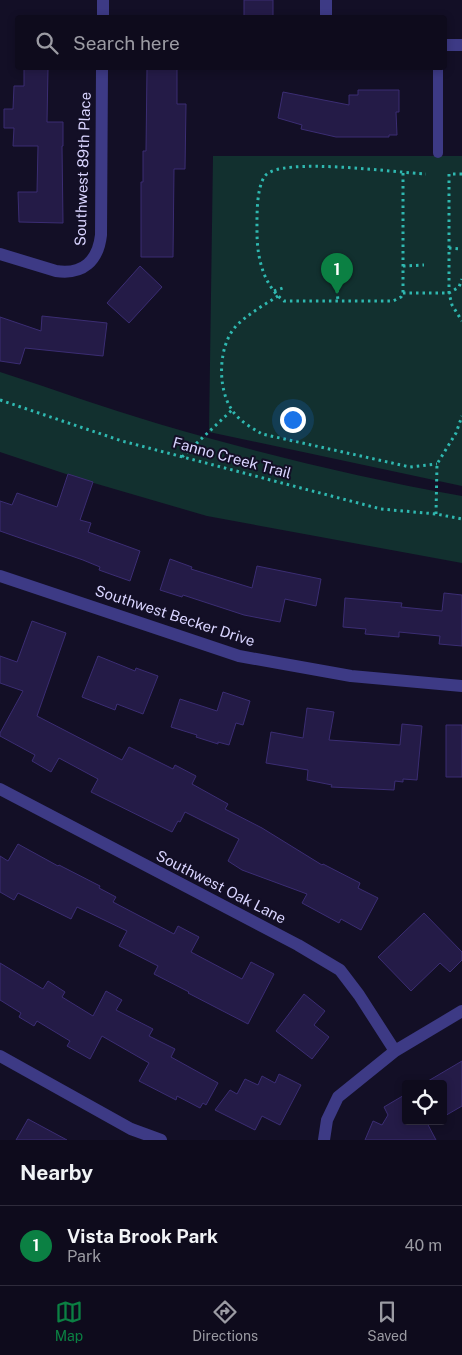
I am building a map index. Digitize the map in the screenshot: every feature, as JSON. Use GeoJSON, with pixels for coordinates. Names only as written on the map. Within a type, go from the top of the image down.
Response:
{"type":"FeatureCollection","features":[{"type":"Feature","properties":{"kind":"street"},"geometry":{"type":"LineString","coordinates":[[103,0],[103,15]]}},
{"type":"Feature","properties":{"kind":"street"},"geometry":{"type":"LineString","coordinates":[[326,0],[326,15]]}},
{"type":"Feature","properties":{"kind":"street"},"geometry":{"type":"LineString","coordinates":[[447,45],[462,45]]}},
{"type":"Feature","properties":{"kind":"street","name":"Southwest 89th Place"},"geometry":{"type":"LineString","coordinates":[[0,254],[56,272],[66,273],[78,270],[92,262],[97,254],[101,235],[102,70]]}},
{"type":"Feature","properties":{"kind":"street","name":"Southwest Becker Drive"},"geometry":{"type":"LineString","coordinates":[[0,576],[239,656],[351,676],[462,686]]}},
{"type":"Feature","properties":{"kind":"street","name":"Southwest Oak Lane"},"geometry":{"type":"LineString","coordinates":[[0,789],[298,945],[340,970],[395,1051]]}},
{"type":"Feature","properties":{"kind":"street"},"geometry":{"type":"LineString","coordinates":[[324,1140],[327,1120],[338,1097],[395,1051],[462,1011]]}},
{"type":"Feature","properties":{"kind":"street"},"geometry":{"type":"LineString","coordinates":[[0,1056],[131,1129],[161,1140]]}},
{"type":"Feature","properties":{"kind":"lane"},"geometry":{"type":"LineString","coordinates":[[438,70],[438,153]]}},
{"type":"Feature","properties":{"kind":"path"},"geometry":{"type":"LineString","coordinates":[[404,173],[403,293],[401,297],[393,301],[284,301],[278,296],[267,281],[258,254],[259,196],[266,175],[278,168],[310,166],[426,174]]}},
{"type":"Feature","properties":{"kind":"path"},"geometry":{"type":"LineString","coordinates":[[462,174],[449,174],[449,293],[452,305],[462,321]]}},
{"type":"Feature","properties":{"kind":"path"},"geometry":{"type":"LineString","coordinates":[[449,248],[462,249]]}},
{"type":"Feature","properties":{"kind":"path"},"geometry":{"type":"LineString","coordinates":[[403,266],[424,266]]}},
{"type":"Feature","properties":{"kind":"path"},"geometry":{"type":"LineString","coordinates":[[403,293],[449,293],[459,287],[462,279]]}},
{"type":"Feature","properties":{"kind":"path"},"geometry":{"type":"LineString","coordinates":[[274,291],[286,287]]}},
{"type":"Feature","properties":{"kind":"path"},"geometry":{"type":"LineString","coordinates":[[337,290],[338,301]]}},
{"type":"Feature","properties":{"kind":"path"},"geometry":{"type":"LineString","coordinates":[[278,296],[260,307],[236,326],[226,341],[222,358],[223,390],[232,410],[246,424],[262,434],[410,467],[437,464]]}},
{"type":"Feature","properties":{"kind":"path","name":"Fanno Creek Trail"},"geometry":{"type":"LineString","coordinates":[[0,400],[122,441],[381,510],[436,514],[462,519]]}},
{"type":"Feature","properties":{"kind":"path"},"geometry":{"type":"LineString","coordinates":[[182,457],[232,410]]}},
{"type":"Feature","properties":{"kind":"path"},"geometry":{"type":"LineString","coordinates":[[436,514],[437,464],[456,433],[462,416]]}},
{"type":"Feature","properties":{"kind":"green space"},"geometry":{"type":"Polygon","coordinates":[[[213,156],[462,156],[462,486],[209,432],[213,156]]]}},
{"type":"Feature","properties":{"kind":"green space"},"geometry":{"type":"Polygon","coordinates":[[[0,372],[196,435],[347,473],[462,496],[462,563],[207,516],[87,481],[0,452],[0,372]]]}},
{"type":"Feature","properties":{"kind":"building"},"geometry":{"type":"Polygon","coordinates":[[[244,0],[273,0],[273,15],[244,15],[244,0]]]}},
{"type":"Feature","properties":{"kind":"building"},"geometry":{"type":"Polygon","coordinates":[[[24,70],[48,70],[47,122],[63,122],[63,223],[19,222],[18,192],[37,192],[38,146],[13,146],[14,128],[4,128],[4,109],[13,109],[14,86],[24,86],[24,70]]]}},
{"type":"Feature","properties":{"kind":"building"},"geometry":{"type":"Polygon","coordinates":[[[147,70],[177,70],[177,104],[186,104],[185,169],[174,169],[173,257],[141,257],[141,182],[143,182],[143,151],[146,151],[147,70]]]}},
{"type":"Feature","properties":{"kind":"building"},"geometry":{"type":"Polygon","coordinates":[[[358,90],[399,90],[399,112],[396,112],[397,135],[389,135],[389,137],[336,137],[301,129],[302,125],[278,118],[283,92],[349,105],[349,95],[358,95],[358,90]]]}},
{"type":"Feature","properties":{"kind":"building"},"geometry":{"type":"Polygon","coordinates":[[[140,266],[162,287],[129,323],[107,303],[140,266]]]}},
{"type":"Feature","properties":{"kind":"building"},"geometry":{"type":"Polygon","coordinates":[[[42,316],[107,323],[103,356],[25,348],[20,364],[0,361],[0,317],[41,331],[42,316]]]}},
{"type":"Feature","properties":{"kind":"building"},"geometry":{"type":"Polygon","coordinates":[[[68,474],[93,482],[80,520],[91,523],[88,532],[140,551],[130,581],[99,570],[100,567],[83,560],[0,531],[0,501],[12,505],[17,493],[57,507],[68,474]]]}},
{"type":"Feature","properties":{"kind":"building"},"geometry":{"type":"Polygon","coordinates":[[[170,559],[192,567],[191,569],[252,588],[257,566],[321,579],[316,606],[285,599],[280,622],[244,615],[183,595],[182,597],[160,590],[170,559]]]}},
{"type":"Feature","properties":{"kind":"building"},"geometry":{"type":"Polygon","coordinates":[[[444,593],[462,595],[462,646],[439,644],[440,636],[399,632],[399,637],[365,634],[366,629],[343,627],[345,598],[402,603],[401,607],[442,611],[444,593]]]}},
{"type":"Feature","properties":{"kind":"building"},"geometry":{"type":"Polygon","coordinates":[[[32,621],[66,633],[37,716],[122,760],[129,747],[173,769],[175,765],[196,776],[192,784],[228,804],[225,809],[262,828],[322,865],[360,883],[358,888],[378,898],[361,930],[341,919],[339,923],[302,903],[307,894],[242,870],[228,861],[239,839],[185,812],[172,832],[91,792],[98,779],[59,758],[51,772],[32,761],[35,755],[0,736],[23,691],[0,683],[0,656],[17,662],[32,621]]]}},
{"type":"Feature","properties":{"kind":"building"},"geometry":{"type":"Polygon","coordinates":[[[98,656],[135,671],[136,668],[158,676],[143,714],[117,704],[115,710],[82,697],[98,656]]]}},
{"type":"Feature","properties":{"kind":"building"},"geometry":{"type":"Polygon","coordinates":[[[223,692],[250,701],[243,725],[236,723],[229,745],[218,742],[218,744],[171,727],[180,699],[217,711],[223,692]]]}},
{"type":"Feature","properties":{"kind":"building"},"geometry":{"type":"Polygon","coordinates":[[[307,708],[334,712],[329,740],[400,745],[402,724],[422,726],[417,780],[403,779],[403,782],[395,781],[394,790],[331,787],[332,785],[307,780],[308,770],[266,763],[271,732],[303,738],[307,708]]]}},
{"type":"Feature","properties":{"kind":"building"},"geometry":{"type":"Polygon","coordinates":[[[446,725],[462,725],[462,777],[446,777],[446,725]]]}},
{"type":"Feature","properties":{"kind":"building"},"geometry":{"type":"Polygon","coordinates":[[[18,844],[100,886],[99,888],[116,897],[113,902],[174,934],[178,926],[199,937],[191,952],[242,979],[251,962],[274,974],[248,1024],[154,974],[158,966],[119,946],[127,931],[77,907],[71,919],[18,893],[14,900],[0,892],[0,856],[8,861],[18,844]]]}},
{"type":"Feature","properties":{"kind":"building"},"geometry":{"type":"Polygon","coordinates":[[[424,913],[462,952],[462,960],[450,972],[440,963],[411,991],[378,957],[424,913]]]}},
{"type":"Feature","properties":{"kind":"building"},"geometry":{"type":"Polygon","coordinates":[[[0,963],[43,989],[48,981],[65,992],[62,997],[93,1016],[106,991],[122,1000],[116,1010],[153,1029],[149,1036],[175,1049],[171,1057],[218,1083],[206,1105],[203,1103],[200,1108],[177,1096],[176,1100],[139,1081],[149,1063],[102,1036],[90,1059],[67,1046],[70,1041],[37,1021],[34,1026],[19,1017],[21,1013],[0,1000],[0,963]]]}},
{"type":"Feature","properties":{"kind":"building"},"geometry":{"type":"Polygon","coordinates":[[[304,994],[325,1011],[314,1025],[329,1037],[312,1059],[276,1031],[304,994]]]}},
{"type":"Feature","properties":{"kind":"building"},"geometry":{"type":"Polygon","coordinates":[[[462,1061],[462,1106],[447,1115],[447,1080],[430,1080],[462,1061]]]}},
{"type":"Feature","properties":{"kind":"building"},"geometry":{"type":"Polygon","coordinates":[[[279,1074],[301,1085],[280,1125],[262,1116],[255,1130],[215,1110],[230,1090],[237,1094],[245,1079],[258,1085],[262,1076],[275,1083],[279,1074]]]}},
{"type":"Feature","properties":{"kind":"building"},"geometry":{"type":"Polygon","coordinates":[[[402,1096],[402,1125],[428,1125],[436,1140],[365,1140],[373,1121],[382,1125],[388,1115],[384,1107],[402,1096]]]}},
{"type":"Feature","properties":{"kind":"building"},"geometry":{"type":"Polygon","coordinates":[[[28,1119],[67,1140],[16,1140],[28,1119]]]}},
{"type":"Feature","properties":{"kind":"place","name":"Vista Brook Park"},"geometry":{"type":"Point","coordinates":[337,294]}}]}
